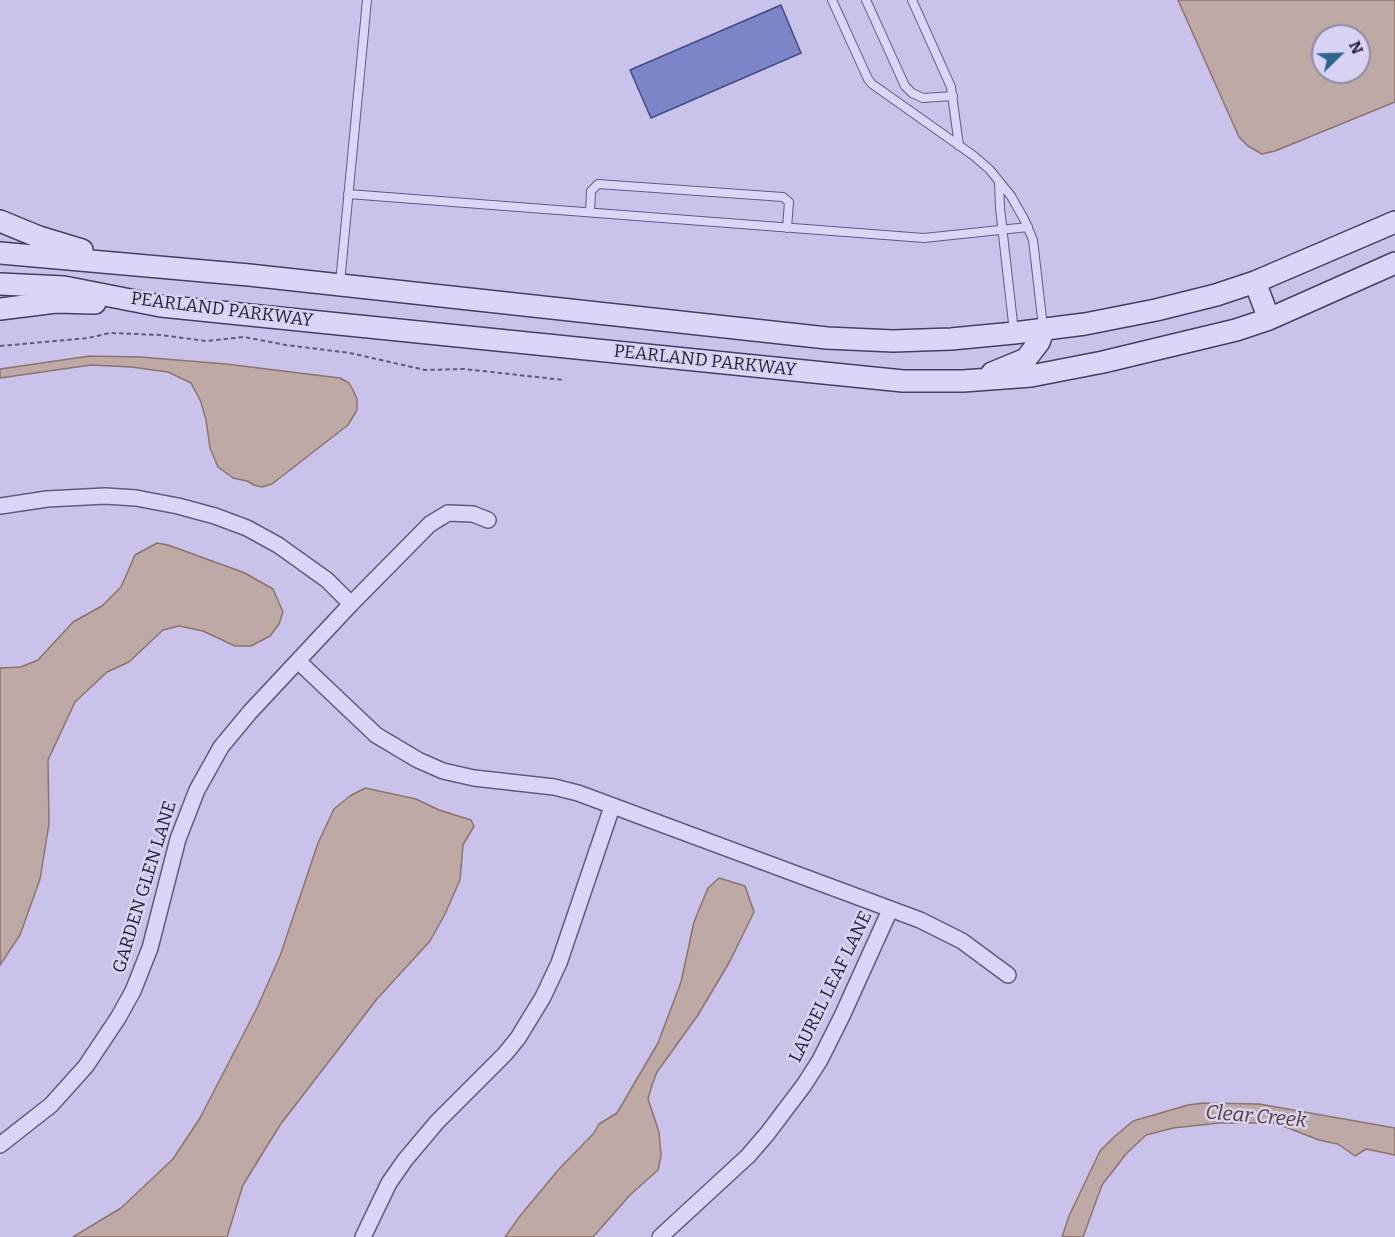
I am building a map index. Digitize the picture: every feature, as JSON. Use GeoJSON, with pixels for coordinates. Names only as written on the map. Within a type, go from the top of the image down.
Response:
{"type":"FeatureCollection","features":[{"type":"Feature","properties":{"kind":"main road"},"geometry":{"type":"LineString","coordinates":[[0,222],[78,249],[147,265]]}},
{"type":"Feature","properties":{"kind":"main road","name":"PEARLAND PARKWAY"},"geometry":{"type":"LineString","coordinates":[[0,253],[147,265],[827,338],[893,341],[951,339],[1014,333],[1085,324],[1156,310],[1216,295],[1255,282],[1395,222]]}},
{"type":"Feature","properties":{"kind":"main road","name":"PEARLAND PARKWAY"},"geometry":{"type":"LineString","coordinates":[[0,284],[64,287],[161,306],[903,381],[963,381],[1031,376],[1103,362],[1236,330],[1269,319],[1395,263]]}},
{"type":"Feature","properties":{"kind":"main road"},"geometry":{"type":"LineString","coordinates":[[1255,282],[1269,319]]}},
{"type":"Feature","properties":{"kind":"main road"},"geometry":{"type":"LineString","coordinates":[[0,309],[56,302],[161,306]]}},
{"type":"Feature","properties":{"kind":"main road"},"geometry":{"type":"LineString","coordinates":[[963,381],[1000,371],[1026,359],[1039,342],[1044,329]]}},
{"type":"Feature","properties":{"kind":"street"},"geometry":{"type":"LineString","coordinates":[[0,507],[47,499],[105,496],[136,498],[206,513],[247,528],[278,545],[327,580],[351,604]]}},
{"type":"Feature","properties":{"kind":"street","name":"GARDEN GLEN LANE"},"geometry":{"type":"LineString","coordinates":[[0,1145],[51,1105],[86,1066],[133,991],[159,921],[177,839],[197,790],[221,747],[250,712],[351,604],[430,524],[448,513],[461,512],[488,520]]}},
{"type":"Feature","properties":{"kind":"street"},"geometry":{"type":"LineString","coordinates":[[298,661],[376,735],[418,760],[443,771],[474,778],[554,787],[578,793],[944,930],[977,951],[1008,975]]}},
{"type":"Feature","properties":{"kind":"street"},"geometry":{"type":"LineString","coordinates":[[363,1237],[389,1183],[405,1160],[437,1122],[505,1054],[518,1038],[543,997],[559,963],[612,807]]}},
{"type":"Feature","properties":{"kind":"street","name":"LAUREL LEAF LANE"},"geometry":{"type":"LineString","coordinates":[[660,1237],[748,1156],[804,1085],[820,1060],[842,1016],[890,910]]}},
{"type":"Feature","properties":{"kind":"lane"},"geometry":{"type":"LineString","coordinates":[[339,285],[367,0]]}},
{"type":"Feature","properties":{"kind":"lane"},"geometry":{"type":"LineString","coordinates":[[832,0],[872,84],[990,170],[1011,196],[1033,240],[1044,329]]}},
{"type":"Feature","properties":{"kind":"lane"},"geometry":{"type":"LineString","coordinates":[[867,0],[905,86],[912,93],[923,98],[953,96]]}},
{"type":"Feature","properties":{"kind":"lane"},"geometry":{"type":"LineString","coordinates":[[912,0],[951,87],[959,146]]}},
{"type":"Feature","properties":{"kind":"lane"},"geometry":{"type":"LineString","coordinates":[[999,181],[1014,333]]}},
{"type":"Feature","properties":{"kind":"lane"},"geometry":{"type":"LineString","coordinates":[[590,212],[591,191],[598,184],[783,197],[789,202],[787,228]]}},
{"type":"Feature","properties":{"kind":"lane"},"geometry":{"type":"LineString","coordinates":[[348,194],[924,238],[1028,227]]}},
{"type":"Feature","properties":{"kind":"path"},"geometry":{"type":"LineString","coordinates":[[0,346],[77,339],[110,333],[161,335],[206,341],[244,337],[350,353],[425,370],[464,369],[564,380]]}},
{"type":"Feature","properties":{"kind":"water"},"geometry":{"type":"Polygon","coordinates":[[[1178,0],[1395,0],[1395,102],[1275,151],[1262,154],[1248,146],[1239,137],[1178,0]]]}},
{"type":"Feature","properties":{"kind":"water"},"geometry":{"type":"Polygon","coordinates":[[[90,356],[140,357],[226,364],[340,378],[349,383],[353,390],[357,399],[357,410],[348,425],[272,484],[262,487],[233,478],[218,467],[210,448],[201,402],[191,383],[168,372],[91,365],[0,378],[0,369],[90,356]]]}},
{"type":"Feature","properties":{"kind":"water"},"geometry":{"type":"Polygon","coordinates":[[[157,543],[245,573],[273,589],[283,612],[279,624],[270,636],[251,646],[235,646],[203,631],[179,626],[163,630],[129,662],[107,672],[75,702],[48,760],[49,824],[40,879],[20,935],[0,965],[0,668],[21,667],[38,660],[73,622],[102,606],[121,587],[135,555],[157,543]]]}},
{"type":"Feature","properties":{"kind":"water"},"geometry":{"type":"Polygon","coordinates":[[[365,788],[416,799],[439,810],[471,820],[474,826],[463,845],[460,880],[430,941],[377,999],[280,1125],[243,1185],[227,1237],[73,1237],[121,1208],[173,1159],[200,1118],[257,1008],[280,956],[318,843],[334,809],[365,788]]]}},
{"type":"Feature","properties":{"kind":"water"},"geometry":{"type":"Polygon","coordinates":[[[719,878],[745,886],[754,912],[730,961],[698,1015],[657,1072],[652,1085],[648,1099],[659,1132],[661,1156],[658,1170],[630,1195],[593,1237],[505,1237],[559,1169],[594,1133],[599,1124],[617,1113],[658,1043],[681,982],[694,922],[708,888],[719,878]]]}},
{"type":"Feature","properties":{"kind":"water","name":"Clear Creek"},"geometry":{"type":"Polygon","coordinates":[[[1259,1104],[1395,1128],[1395,1155],[1366,1149],[1355,1156],[1338,1144],[1319,1140],[1275,1123],[1219,1123],[1173,1128],[1146,1135],[1126,1154],[1102,1185],[1083,1237],[1062,1237],[1069,1216],[1100,1151],[1114,1137],[1133,1121],[1188,1105],[1259,1104]]]}},
{"type":"Feature","properties":{"kind":"building"},"geometry":{"type":"Polygon","coordinates":[[[781,5],[801,53],[651,118],[630,70],[781,5]]]}}]}
